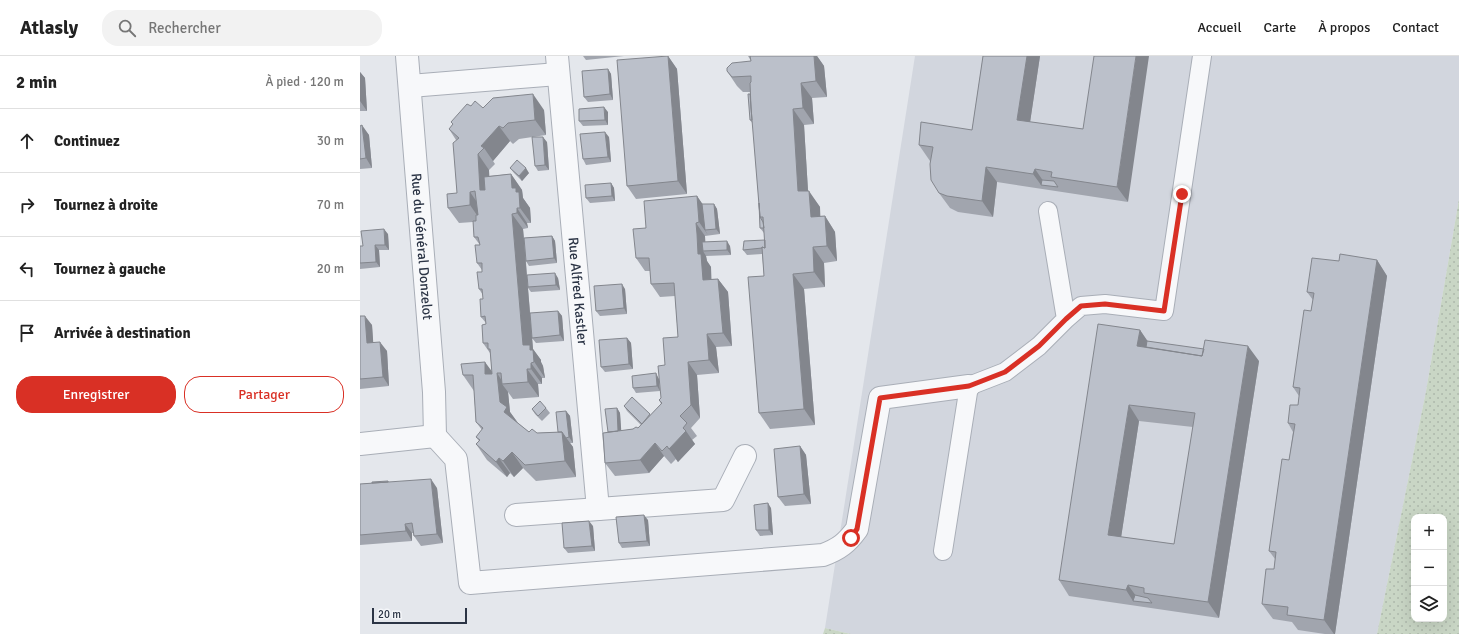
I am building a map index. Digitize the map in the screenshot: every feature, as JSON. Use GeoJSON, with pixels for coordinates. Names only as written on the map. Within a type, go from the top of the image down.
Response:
{"type":"FeatureCollection","features":[{"type":"Feature","properties":{"kind":"street","name":"Rue du Général Donzelot"},"geometry":{"type":"LineString","coordinates":[[407,56],[434,392],[435,436]]}},
{"type":"Feature","properties":{"kind":"street","name":"Rue Alfred Kastler"},"geometry":{"type":"LineString","coordinates":[[410,86],[557,65],[598,509]]}},
{"type":"Feature","properties":{"kind":"street"},"geometry":{"type":"LineString","coordinates":[[360,444],[435,436],[456,459],[470,583],[824,555],[837,550],[851,538],[857,529],[880,398],[969,386]]}},
{"type":"Feature","properties":{"kind":"street"},"geometry":{"type":"LineString","coordinates":[[516,515],[723,500],[745,456]]}},
{"type":"Feature","properties":{"kind":"lane"},"geometry":{"type":"LineString","coordinates":[[944,551],[969,386],[1005,372],[1039,346],[1081,306],[1105,304],[1164,311],[1202,56]]}},
{"type":"Feature","properties":{"kind":"lane"},"geometry":{"type":"LineString","coordinates":[[1048,211],[1066,319]]}},
{"type":"Feature","properties":{"kind":"shaded area"},"geometry":{"type":"Polygon","coordinates":[[[915,56],[1459,56],[1459,199],[1426,391],[1377,634],[851,634],[825,628],[915,56]]]}},
{"type":"Feature","properties":{"kind":"green space"},"geometry":{"type":"Polygon","coordinates":[[[1459,199],[1459,634],[1377,634],[1426,391],[1459,199]]]}},
{"type":"Feature","properties":{"kind":"green space"},"geometry":{"type":"Polygon","coordinates":[[[825,628],[851,634],[823,634],[825,628]]]}},
{"type":"Feature","properties":{"kind":"building"},"geometry":{"type":"Polygon","coordinates":[[[668,56],[678,181],[627,186],[617,60],[668,56]]]}},
{"type":"Feature","properties":{"kind":"building"},"geometry":{"type":"Polygon","coordinates":[[[750,56],[814,56],[816,81],[801,83],[803,108],[793,109],[798,191],[809,191],[811,217],[825,216],[827,246],[813,247],[814,272],[793,274],[804,409],[759,413],[748,277],[764,276],[762,247],[765,248],[763,217],[760,217],[751,108],[751,76],[732,77],[727,71],[727,68],[732,63],[751,61],[750,56]]]}},
{"type":"Feature","properties":{"kind":"building"},"geometry":{"type":"Polygon","coordinates":[[[983,56],[1027,56],[1017,120],[1083,129],[1094,56],[1136,56],[1117,187],[1051,177],[1052,172],[1035,169],[1033,174],[986,167],[982,201],[947,196],[939,193],[931,180],[930,164],[933,147],[919,145],[921,122],[972,130],[983,56]]]}},
{"type":"Feature","properties":{"kind":"building"},"geometry":{"type":"Polygon","coordinates":[[[608,69],[610,94],[584,97],[582,71],[608,69]]]}},
{"type":"Feature","properties":{"kind":"building"},"geometry":{"type":"Polygon","coordinates":[[[533,94],[535,120],[508,123],[503,128],[499,126],[481,146],[484,148],[478,154],[480,190],[485,190],[484,177],[511,174],[512,188],[516,188],[516,192],[519,192],[520,208],[517,208],[517,213],[512,214],[523,345],[530,345],[530,350],[533,350],[534,362],[531,363],[531,369],[527,369],[528,382],[502,384],[501,373],[497,373],[500,402],[507,407],[504,412],[529,432],[532,429],[537,433],[562,432],[565,461],[525,465],[512,452],[503,461],[499,458],[496,462],[476,444],[480,440],[476,437],[483,428],[476,422],[473,375],[463,375],[461,364],[485,362],[485,374],[492,374],[490,349],[488,349],[488,343],[483,343],[482,325],[486,324],[485,316],[481,317],[480,299],[483,299],[482,289],[479,289],[477,272],[482,272],[482,263],[477,263],[475,245],[480,245],[478,237],[474,237],[473,221],[476,221],[476,215],[478,215],[475,191],[470,192],[470,205],[448,208],[447,194],[457,193],[453,143],[459,138],[449,129],[453,124],[451,122],[467,104],[471,106],[475,101],[483,108],[493,98],[533,94]]]}},
{"type":"Feature","properties":{"kind":"building"},"geometry":{"type":"Polygon","coordinates":[[[748,94],[750,94],[752,120],[750,120],[748,94]]]}},
{"type":"Feature","properties":{"kind":"building"},"geometry":{"type":"Polygon","coordinates":[[[604,107],[605,120],[579,121],[579,109],[604,107]]]}},
{"type":"Feature","properties":{"kind":"building"},"geometry":{"type":"Polygon","coordinates":[[[362,125],[366,158],[360,159],[360,126],[362,125]]]}},
{"type":"Feature","properties":{"kind":"building"},"geometry":{"type":"Polygon","coordinates":[[[605,132],[608,157],[583,159],[580,134],[605,132]]]}},
{"type":"Feature","properties":{"kind":"building"},"geometry":{"type":"Polygon","coordinates":[[[532,137],[543,137],[545,165],[535,166],[532,137]]]}},
{"type":"Feature","properties":{"kind":"building"},"geometry":{"type":"Polygon","coordinates":[[[517,160],[526,168],[519,176],[510,168],[517,160]]]}},
{"type":"Feature","properties":{"kind":"building"},"geometry":{"type":"Polygon","coordinates":[[[1042,180],[1054,181],[1058,187],[1041,185],[1042,180]]]}},
{"type":"Feature","properties":{"kind":"building"},"geometry":{"type":"Polygon","coordinates":[[[611,183],[612,196],[586,198],[585,185],[611,183]]]}},
{"type":"Feature","properties":{"kind":"building"},"geometry":{"type":"Polygon","coordinates":[[[697,196],[699,222],[696,223],[698,254],[701,254],[703,280],[718,279],[723,333],[707,334],[709,360],[688,362],[691,405],[680,416],[687,423],[683,428],[686,431],[669,449],[667,446],[662,451],[655,443],[640,460],[605,463],[603,433],[633,429],[636,427],[638,428],[662,403],[659,400],[661,398],[658,366],[665,365],[663,338],[678,337],[674,283],[651,284],[649,258],[636,258],[633,229],[646,228],[644,201],[697,196]]]}},
{"type":"Feature","properties":{"kind":"building"},"geometry":{"type":"Polygon","coordinates":[[[759,203],[760,217],[764,228],[760,228],[759,203]]]}},
{"type":"Feature","properties":{"kind":"building"},"geometry":{"type":"Polygon","coordinates":[[[702,204],[714,204],[716,229],[705,230],[702,204]]]}},
{"type":"Feature","properties":{"kind":"building"},"geometry":{"type":"Polygon","coordinates":[[[384,229],[385,245],[375,245],[376,262],[360,263],[360,246],[363,246],[361,231],[384,229]]]}},
{"type":"Feature","properties":{"kind":"building"},"geometry":{"type":"Polygon","coordinates":[[[552,236],[554,258],[526,261],[524,238],[552,236]]]}},
{"type":"Feature","properties":{"kind":"building"},"geometry":{"type":"Polygon","coordinates":[[[765,240],[765,248],[762,247],[743,250],[744,241],[765,240]]]}},
{"type":"Feature","properties":{"kind":"building"},"geometry":{"type":"Polygon","coordinates":[[[727,241],[727,250],[703,251],[702,242],[727,241]]]}},
{"type":"Feature","properties":{"kind":"building"},"geometry":{"type":"Polygon","coordinates":[[[1340,254],[1377,260],[1324,620],[1287,615],[1288,607],[1262,604],[1266,569],[1274,569],[1276,552],[1269,551],[1282,459],[1289,460],[1295,424],[1288,423],[1290,405],[1298,405],[1300,388],[1293,387],[1304,310],[1311,311],[1314,293],[1307,292],[1312,258],[1339,261],[1340,254]]]}},
{"type":"Feature","properties":{"kind":"building"},"geometry":{"type":"Polygon","coordinates":[[[555,273],[556,285],[528,287],[527,275],[555,273]]]}},
{"type":"Feature","properties":{"kind":"building"},"geometry":{"type":"Polygon","coordinates":[[[622,284],[624,308],[596,311],[594,286],[622,284]]]}},
{"type":"Feature","properties":{"kind":"building"},"geometry":{"type":"Polygon","coordinates":[[[558,311],[560,335],[532,338],[530,313],[558,311]]]}},
{"type":"Feature","properties":{"kind":"building"},"geometry":{"type":"Polygon","coordinates":[[[360,316],[365,316],[367,343],[380,342],[383,377],[360,379],[360,316]]]}},
{"type":"Feature","properties":{"kind":"building"},"geometry":{"type":"Polygon","coordinates":[[[1098,324],[1140,330],[1137,346],[1202,356],[1205,340],[1248,346],[1208,602],[1144,593],[1144,588],[1128,585],[1126,590],[1059,580],[1098,324]],[[1129,405],[1108,535],[1174,544],[1195,413],[1129,405]]]}},
{"type":"Feature","properties":{"kind":"building"},"geometry":{"type":"Polygon","coordinates":[[[627,338],[629,364],[601,367],[599,340],[627,338]]]}},
{"type":"Feature","properties":{"kind":"building"},"geometry":{"type":"Polygon","coordinates":[[[1147,341],[1204,349],[1202,356],[1146,347],[1147,341]]]}},
{"type":"Feature","properties":{"kind":"building"},"geometry":{"type":"Polygon","coordinates":[[[656,373],[657,386],[633,388],[632,376],[656,373]]]}},
{"type":"Feature","properties":{"kind":"building"},"geometry":{"type":"Polygon","coordinates":[[[632,397],[650,414],[642,424],[624,406],[632,397]]]}},
{"type":"Feature","properties":{"kind":"building"},"geometry":{"type":"Polygon","coordinates":[[[540,401],[546,408],[538,416],[532,409],[540,401]]]}},
{"type":"Feature","properties":{"kind":"building"},"geometry":{"type":"Polygon","coordinates":[[[617,408],[618,431],[608,432],[605,409],[617,408]]]}},
{"type":"Feature","properties":{"kind":"building"},"geometry":{"type":"Polygon","coordinates":[[[566,411],[569,437],[566,438],[562,432],[558,432],[556,412],[566,411]]]}},
{"type":"Feature","properties":{"kind":"building"},"geometry":{"type":"Polygon","coordinates":[[[800,446],[804,494],[778,497],[774,449],[800,446]]]}},
{"type":"Feature","properties":{"kind":"building"},"geometry":{"type":"Polygon","coordinates":[[[431,479],[437,534],[414,536],[412,523],[405,524],[406,531],[360,535],[360,484],[431,479]]]}},
{"type":"Feature","properties":{"kind":"building"},"geometry":{"type":"Polygon","coordinates":[[[372,482],[388,482],[372,483],[372,482]]]}},
{"type":"Feature","properties":{"kind":"building"},"geometry":{"type":"Polygon","coordinates":[[[768,503],[769,530],[756,530],[754,505],[768,503]]]}},
{"type":"Feature","properties":{"kind":"building"},"geometry":{"type":"Polygon","coordinates":[[[644,515],[647,541],[619,543],[616,517],[644,515]]]}},
{"type":"Feature","properties":{"kind":"building"},"geometry":{"type":"Polygon","coordinates":[[[589,521],[592,546],[564,548],[562,523],[589,521]]]}},
{"type":"Feature","properties":{"kind":"building"},"geometry":{"type":"Polygon","coordinates":[[[1135,595],[1148,598],[1152,603],[1133,601],[1135,595]]]}},
{"type":"Feature","properties":{"kind":"route"},"geometry":{"type":"LineString","coordinates":[[851,538],[857,529],[880,398],[969,386],[1005,372],[1039,346],[1081,306],[1105,304],[1164,311],[1182,194]]}}]}
